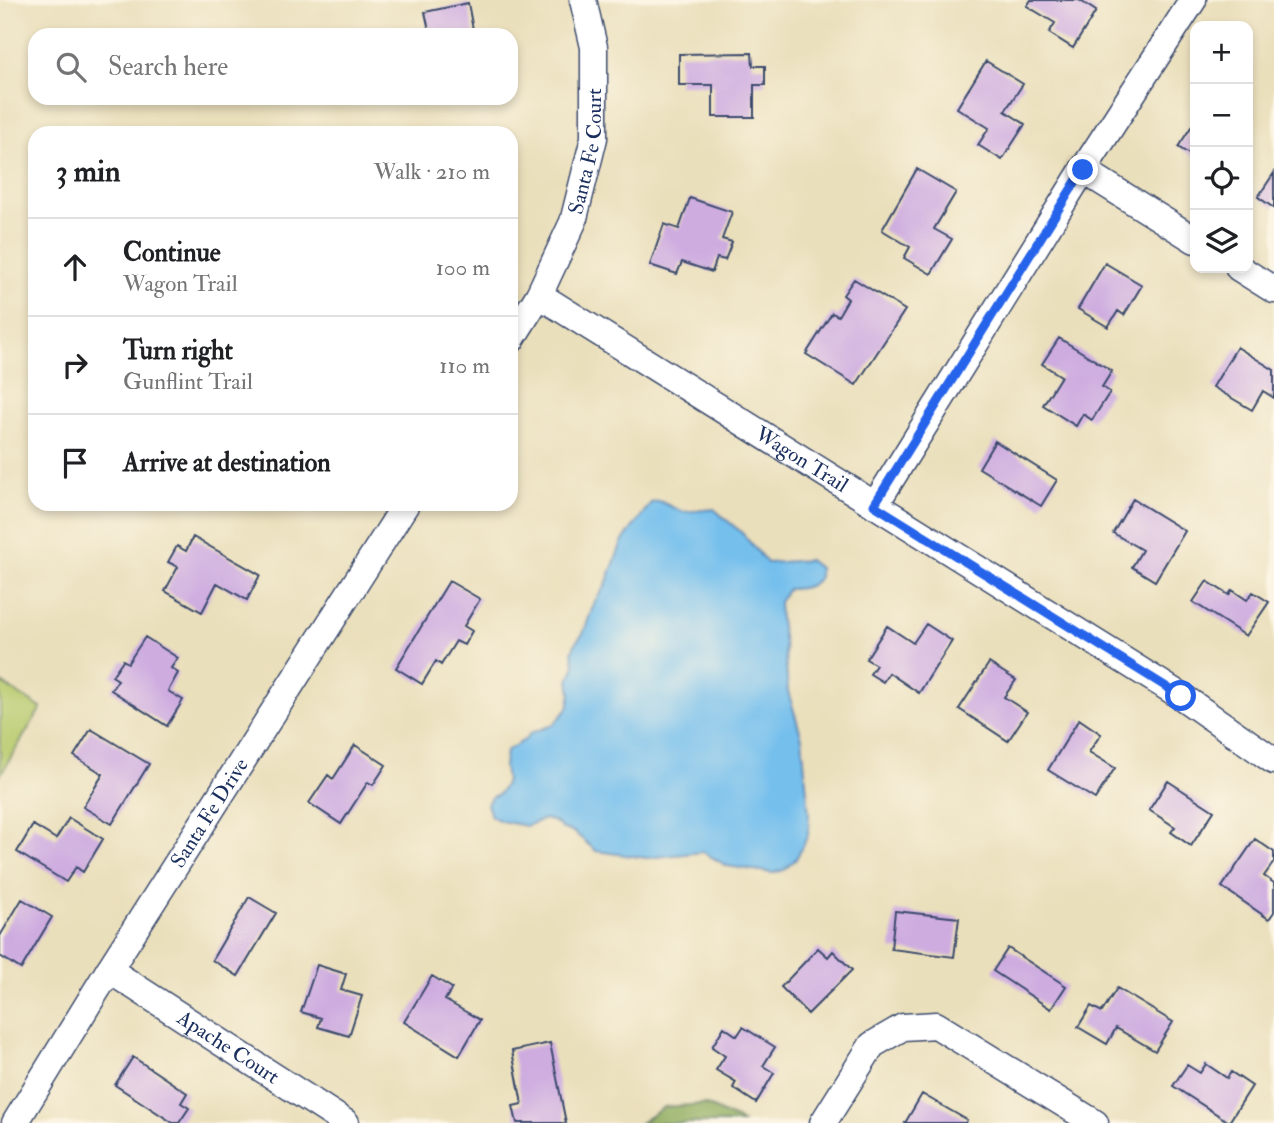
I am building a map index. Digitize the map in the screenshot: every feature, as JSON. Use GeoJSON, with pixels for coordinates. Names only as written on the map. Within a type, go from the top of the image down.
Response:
{"type":"FeatureCollection","features":[{"type":"Feature","properties":{"kind":"street","name":"Santa Fe Court"},"geometry":{"type":"LineString","coordinates":[[540,295],[573,222],[594,138],[594,47],[583,0]]}},
{"type":"Feature","properties":{"kind":"street"},"geometry":{"type":"LineString","coordinates":[[874,505],[1083,170],[1193,0]]}},
{"type":"Feature","properties":{"kind":"street"},"geometry":{"type":"LineString","coordinates":[[1083,170],[1190,237]]}},
{"type":"Feature","properties":{"kind":"street"},"geometry":{"type":"LineString","coordinates":[[1247,273],[1274,290]]}},
{"type":"Feature","properties":{"kind":"street"},"geometry":{"type":"LineString","coordinates":[[518,329],[540,295]]}},
{"type":"Feature","properties":{"kind":"street","name":"Wagon Trail"},"geometry":{"type":"LineString","coordinates":[[540,295],[1181,696],[1274,761]]}},
{"type":"Feature","properties":{"kind":"street","name":"Santa Fe Drive"},"geometry":{"type":"LineString","coordinates":[[15,1123],[109,970],[402,511]]}},
{"type":"Feature","properties":{"kind":"street","name":"Apache Court"},"geometry":{"type":"LineString","coordinates":[[109,970],[346,1123]]}},
{"type":"Feature","properties":{"kind":"street"},"geometry":{"type":"LineString","coordinates":[[823,1123],[872,1045],[903,1027],[936,1025],[1095,1123]]}},
{"type":"Feature","properties":{"kind":"green space"},"geometry":{"type":"Polygon","coordinates":[[[0,682],[41,708],[0,775],[0,682]]]}},
{"type":"Feature","properties":{"kind":"green space"},"geometry":{"type":"Polygon","coordinates":[[[704,1104],[744,1123],[640,1123],[664,1107],[704,1104]]]}},
{"type":"Feature","properties":{"kind":"water"},"geometry":{"type":"Polygon","coordinates":[[[659,501],[683,512],[714,509],[743,534],[767,563],[809,560],[819,568],[819,578],[816,581],[805,587],[788,589],[779,602],[788,691],[802,738],[809,814],[808,835],[796,859],[784,870],[773,873],[727,866],[703,852],[647,858],[596,851],[574,832],[563,829],[555,822],[545,819],[526,826],[491,816],[487,804],[491,797],[499,794],[506,782],[506,751],[526,739],[530,733],[553,725],[568,708],[571,694],[569,680],[575,665],[572,652],[576,642],[583,634],[595,601],[605,587],[622,542],[651,503],[659,501]]]}},
{"type":"Feature","properties":{"kind":"building"},"geometry":{"type":"Polygon","coordinates":[[[1031,0],[1079,0],[1096,11],[1073,48],[1049,33],[1055,23],[1027,6],[1031,0]]]}},
{"type":"Feature","properties":{"kind":"building"},"geometry":{"type":"Polygon","coordinates":[[[468,3],[473,28],[428,28],[425,12],[468,3]]]}},
{"type":"Feature","properties":{"kind":"building"},"geometry":{"type":"Polygon","coordinates":[[[752,53],[753,66],[765,66],[765,85],[754,85],[754,117],[713,117],[713,85],[679,85],[679,54],[752,53]]]}},
{"type":"Feature","properties":{"kind":"building"},"geometry":{"type":"Polygon","coordinates":[[[986,61],[1023,84],[1005,111],[1025,124],[1002,160],[978,145],[989,128],[957,108],[986,61]]]}},
{"type":"Feature","properties":{"kind":"building"},"geometry":{"type":"Polygon","coordinates":[[[1190,129],[1190,155],[1178,147],[1190,129]]]}},
{"type":"Feature","properties":{"kind":"building"},"geometry":{"type":"Polygon","coordinates":[[[917,169],[956,192],[934,229],[952,239],[931,274],[904,258],[910,247],[882,230],[917,169]]]}},
{"type":"Feature","properties":{"kind":"building"},"geometry":{"type":"Polygon","coordinates":[[[1274,173],[1274,208],[1258,197],[1274,173]]]}},
{"type":"Feature","properties":{"kind":"building"},"geometry":{"type":"Polygon","coordinates":[[[690,198],[732,212],[722,239],[732,242],[725,260],[717,258],[712,272],[682,262],[677,274],[650,265],[664,224],[679,229],[690,198]]]}},
{"type":"Feature","properties":{"kind":"building"},"geometry":{"type":"Polygon","coordinates":[[[1105,263],[1142,285],[1124,315],[1118,311],[1108,327],[1078,309],[1105,263]]]}},
{"type":"Feature","properties":{"kind":"building"},"geometry":{"type":"Polygon","coordinates":[[[854,279],[905,310],[856,385],[806,354],[832,313],[838,316],[848,299],[843,295],[854,279]]]}},
{"type":"Feature","properties":{"kind":"building"},"geometry":{"type":"Polygon","coordinates":[[[1059,338],[1112,371],[1102,387],[1110,392],[1092,420],[1083,414],[1076,426],[1043,405],[1061,376],[1042,364],[1059,338]]]}},
{"type":"Feature","properties":{"kind":"building"},"geometry":{"type":"Polygon","coordinates":[[[1237,347],[1274,370],[1274,398],[1263,391],[1252,410],[1213,387],[1237,347]]]}},
{"type":"Feature","properties":{"kind":"building"},"geometry":{"type":"Polygon","coordinates":[[[995,441],[1057,480],[1041,506],[979,468],[995,441]]]}},
{"type":"Feature","properties":{"kind":"building"},"geometry":{"type":"Polygon","coordinates":[[[1133,499],[1185,531],[1155,581],[1132,567],[1142,550],[1113,533],[1133,499]]]}},
{"type":"Feature","properties":{"kind":"building"},"geometry":{"type":"Polygon","coordinates":[[[193,537],[260,575],[247,600],[217,583],[202,612],[165,591],[178,567],[168,562],[177,546],[186,551],[193,537]]]}},
{"type":"Feature","properties":{"kind":"building"},"geometry":{"type":"Polygon","coordinates":[[[449,581],[480,599],[464,626],[472,631],[464,645],[456,641],[441,665],[436,661],[422,684],[396,668],[449,581]]]}},
{"type":"Feature","properties":{"kind":"building"},"geometry":{"type":"Polygon","coordinates":[[[1207,581],[1229,595],[1232,590],[1247,600],[1253,592],[1269,602],[1246,636],[1193,602],[1207,581]]]}},
{"type":"Feature","properties":{"kind":"building"},"geometry":{"type":"Polygon","coordinates":[[[926,624],[952,641],[919,693],[889,673],[883,682],[870,674],[876,665],[866,659],[887,626],[913,643],[926,624]]]}},
{"type":"Feature","properties":{"kind":"building"},"geometry":{"type":"Polygon","coordinates":[[[145,637],[178,658],[171,668],[178,673],[168,691],[183,700],[167,726],[111,690],[118,680],[112,676],[123,660],[128,663],[145,637]]]}},
{"type":"Feature","properties":{"kind":"building"},"geometry":{"type":"Polygon","coordinates":[[[989,663],[1016,680],[1004,697],[1027,712],[1008,741],[959,709],[989,663]]]}},
{"type":"Feature","properties":{"kind":"building"},"geometry":{"type":"Polygon","coordinates":[[[1079,719],[1101,734],[1089,752],[1115,768],[1095,799],[1048,770],[1079,719]]]}},
{"type":"Feature","properties":{"kind":"building"},"geometry":{"type":"Polygon","coordinates":[[[91,729],[149,764],[112,824],[83,807],[103,774],[74,756],[91,729]]]}},
{"type":"Feature","properties":{"kind":"building"},"geometry":{"type":"Polygon","coordinates":[[[355,745],[386,765],[373,785],[368,782],[341,824],[309,803],[328,775],[333,779],[355,745]]]}},
{"type":"Feature","properties":{"kind":"building"},"geometry":{"type":"Polygon","coordinates":[[[1168,781],[1214,811],[1191,846],[1171,832],[1175,827],[1149,810],[1168,781]]]}},
{"type":"Feature","properties":{"kind":"building"},"geometry":{"type":"Polygon","coordinates":[[[69,818],[103,839],[83,872],[76,867],[66,882],[17,852],[33,825],[56,839],[69,818]]]}},
{"type":"Feature","properties":{"kind":"building"},"geometry":{"type":"Polygon","coordinates":[[[1255,839],[1274,852],[1274,862],[1264,876],[1274,883],[1274,912],[1269,919],[1222,887],[1255,839]]]}},
{"type":"Feature","properties":{"kind":"building"},"geometry":{"type":"Polygon","coordinates":[[[249,897],[276,913],[238,976],[212,960],[249,897]]]}},
{"type":"Feature","properties":{"kind":"building"},"geometry":{"type":"Polygon","coordinates":[[[22,899],[52,917],[21,969],[0,956],[0,936],[22,899]]]}},
{"type":"Feature","properties":{"kind":"building"},"geometry":{"type":"Polygon","coordinates":[[[895,911],[959,918],[954,957],[891,949],[895,911]]]}},
{"type":"Feature","properties":{"kind":"building"},"geometry":{"type":"Polygon","coordinates":[[[818,948],[828,957],[833,951],[852,970],[808,1014],[781,987],[818,948]]]}},
{"type":"Feature","properties":{"kind":"building"},"geometry":{"type":"Polygon","coordinates":[[[1008,948],[1066,986],[1051,1009],[993,971],[1008,948]]]}},
{"type":"Feature","properties":{"kind":"building"},"geometry":{"type":"Polygon","coordinates":[[[317,965],[346,974],[341,990],[362,996],[349,1036],[318,1027],[321,1018],[301,1012],[317,965]]]}},
{"type":"Feature","properties":{"kind":"building"},"geometry":{"type":"Polygon","coordinates":[[[432,976],[452,988],[445,1000],[480,1020],[459,1056],[404,1022],[432,976]]]}},
{"type":"Feature","properties":{"kind":"building"},"geometry":{"type":"Polygon","coordinates":[[[1117,988],[1173,1022],[1155,1051],[1116,1028],[1107,1044],[1078,1027],[1091,1006],[1102,1012],[1117,988]]]}},
{"type":"Feature","properties":{"kind":"building"},"geometry":{"type":"Polygon","coordinates":[[[724,1027],[737,1036],[743,1027],[775,1047],[763,1066],[774,1073],[756,1103],[733,1088],[736,1082],[716,1070],[725,1056],[712,1047],[724,1027]]]}},
{"type":"Feature","properties":{"kind":"building"},"geometry":{"type":"Polygon","coordinates":[[[550,1043],[566,1123],[517,1123],[513,1106],[522,1104],[512,1051],[550,1043]]]}},
{"type":"Feature","properties":{"kind":"building"},"geometry":{"type":"Polygon","coordinates":[[[133,1057],[187,1093],[181,1103],[189,1108],[179,1123],[173,1123],[115,1085],[133,1057]]]}},
{"type":"Feature","properties":{"kind":"building"},"geometry":{"type":"Polygon","coordinates":[[[1206,1064],[1227,1078],[1231,1072],[1252,1086],[1229,1122],[1173,1086],[1187,1065],[1200,1073],[1206,1064]]]}},
{"type":"Feature","properties":{"kind":"building"},"geometry":{"type":"Polygon","coordinates":[[[922,1094],[967,1120],[965,1123],[905,1123],[922,1094]]]}},
{"type":"Feature","properties":{"kind":"route"},"geometry":{"type":"LineString","coordinates":[[1083,170],[874,505],[1181,696]]}}]}
